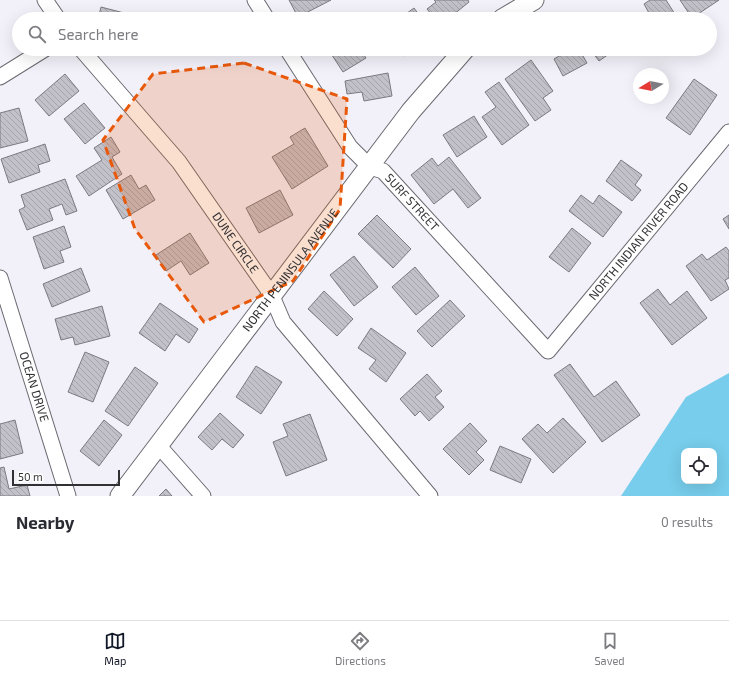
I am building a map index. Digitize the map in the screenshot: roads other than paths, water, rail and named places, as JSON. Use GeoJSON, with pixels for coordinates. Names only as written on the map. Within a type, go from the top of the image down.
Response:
{"type":"FeatureCollection","features":[{"type":"Feature","properties":{"kind":"street"},"geometry":{"type":"LineString","coordinates":[[45,0],[53,12]]}},
{"type":"Feature","properties":{"kind":"street"},"geometry":{"type":"LineString","coordinates":[[255,0],[263,12]]}},
{"type":"Feature","properties":{"kind":"street"},"geometry":{"type":"LineString","coordinates":[[514,12],[534,0]]}},
{"type":"Feature","properties":{"kind":"street"},"geometry":{"type":"LineString","coordinates":[[0,77],[34,56]]}},
{"type":"Feature","properties":{"kind":"street","name":"DUNE CIRCLE"},"geometry":{"type":"LineString","coordinates":[[87,56],[179,162],[271,294],[283,322],[430,496]]}},
{"type":"Feature","properties":{"kind":"street","name":"SURF STREET"},"geometry":{"type":"LineString","coordinates":[[292,56],[350,147],[370,167],[383,171],[548,351]]}},
{"type":"Feature","properties":{"kind":"street","name":"NORTH PENINSULA AVENUE"},"geometry":{"type":"LineString","coordinates":[[120,496],[271,294],[370,167],[411,111],[459,56]]}},
{"type":"Feature","properties":{"kind":"street","name":"NORTH INDIAN RIVER ROAD"},"geometry":{"type":"LineString","coordinates":[[548,351],[729,132]]}},
{"type":"Feature","properties":{"kind":"street","name":"OCEAN DRIVE"},"geometry":{"type":"LineString","coordinates":[[0,278],[68,496]]}},
{"type":"Feature","properties":{"kind":"street"},"geometry":{"type":"LineString","coordinates":[[158,445],[203,496]]}},
{"type":"Feature","properties":{"kind":"water"},"geometry":{"type":"Polygon","coordinates":[[[729,373],[729,496],[621,496],[686,397],[729,373]]]}}]}
